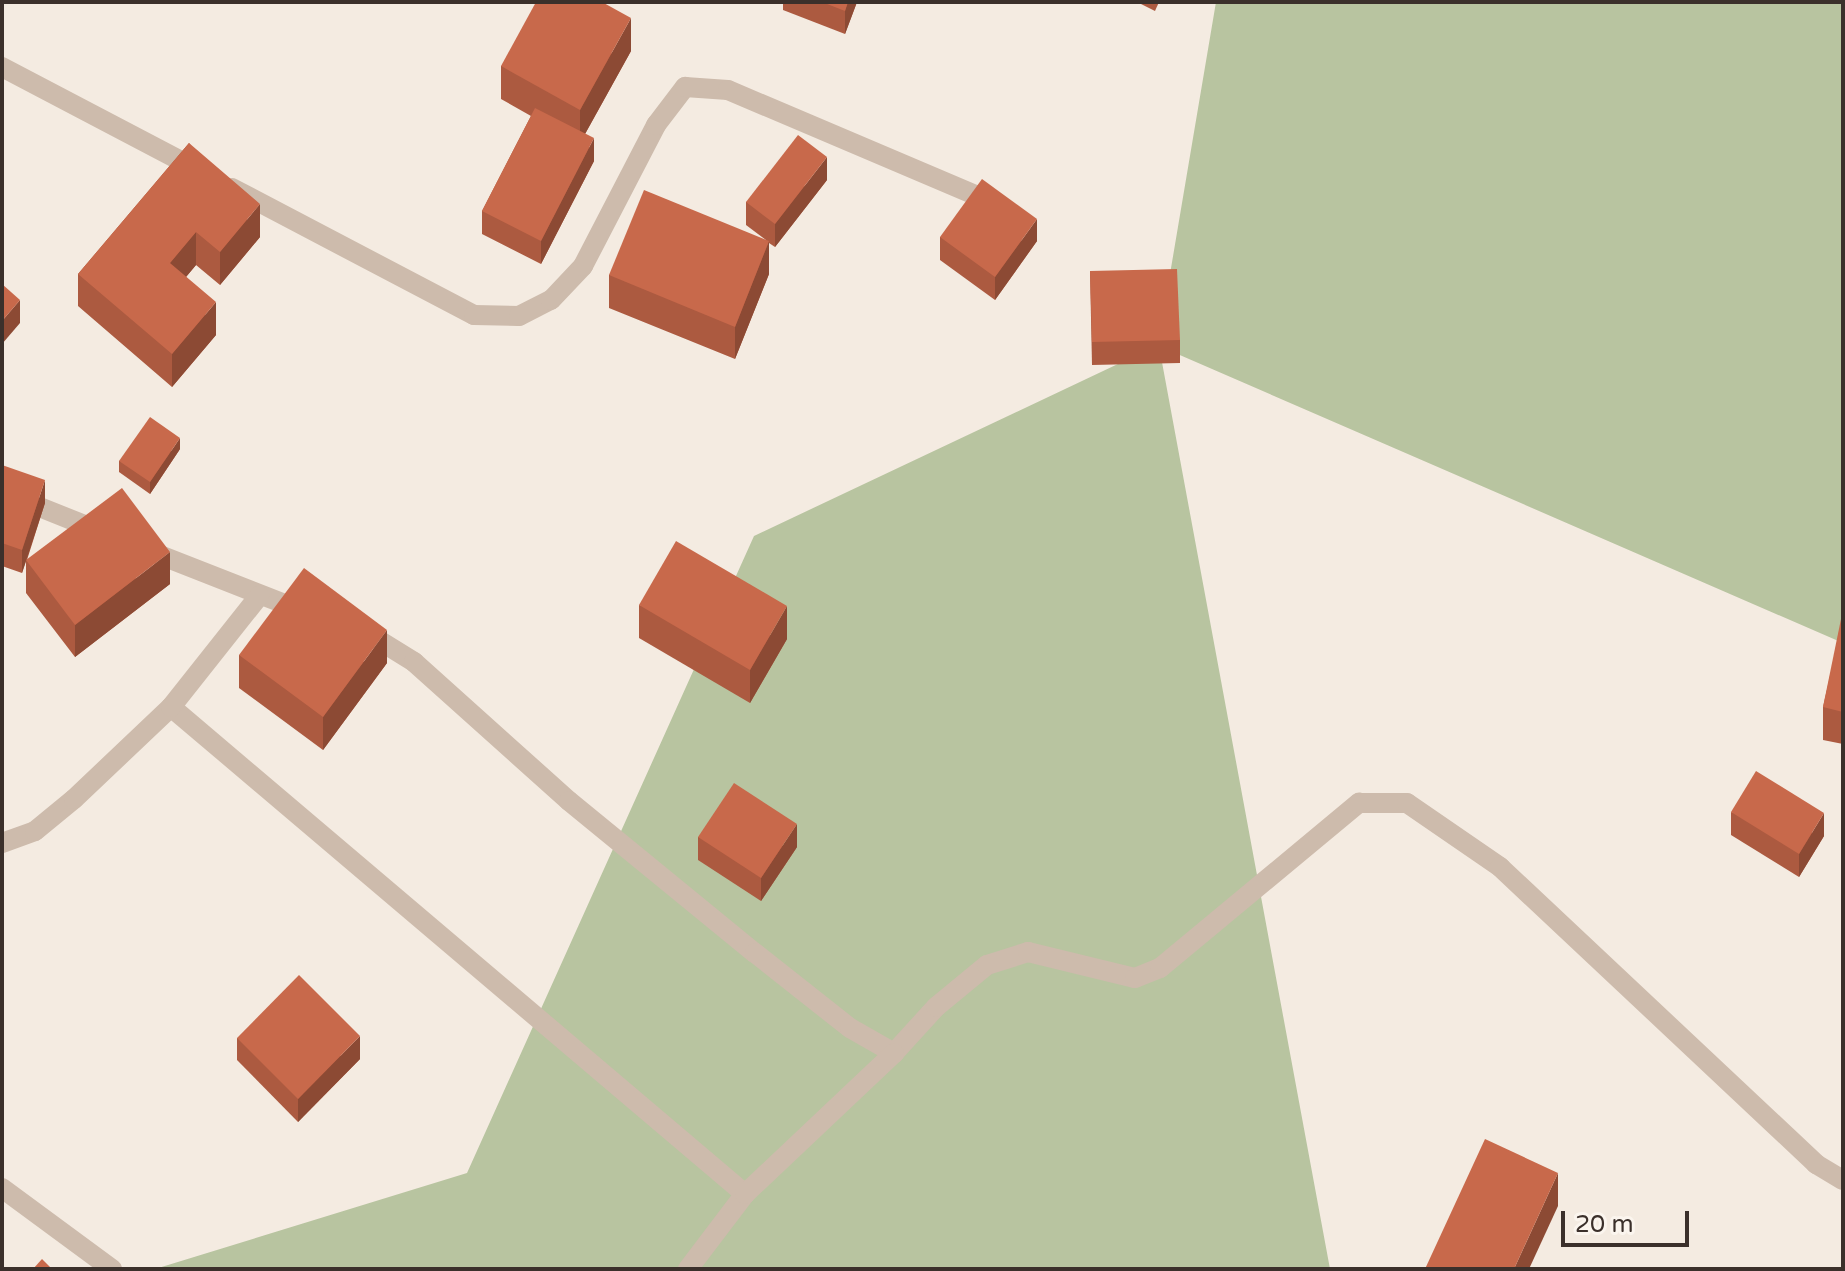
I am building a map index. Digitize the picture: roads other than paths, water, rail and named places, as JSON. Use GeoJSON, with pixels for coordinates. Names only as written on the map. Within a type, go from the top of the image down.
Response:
{"type":"FeatureCollection","features":[{"type":"Feature","properties":{"kind":"street"},"geometry":{"type":"LineString","coordinates":[[2,67],[474,315],[519,316],[551,300],[583,266],[656,125],[685,87],[728,90],[1017,212]]}},
{"type":"Feature","properties":{"kind":"street"},"geometry":{"type":"LineString","coordinates":[[2,492],[259,596],[369,632],[414,662],[569,801],[755,953],[850,1028],[894,1053]]}},
{"type":"Feature","properties":{"kind":"street"},"geometry":{"type":"LineString","coordinates":[[2,843],[35,831],[74,799],[171,707],[259,596]]}},
{"type":"Feature","properties":{"kind":"street"},"geometry":{"type":"LineString","coordinates":[[171,707],[745,1194]]}},
{"type":"Feature","properties":{"kind":"street"},"geometry":{"type":"LineString","coordinates":[[688,1269],[745,1194],[894,1053],[936,1007],[987,965],[1028,952],[1135,978],[1160,968],[1359,803],[1407,803],[1500,867],[1816,1164],[1843,1180]]}},
{"type":"Feature","properties":{"kind":"street"},"geometry":{"type":"LineString","coordinates":[[2,1188],[112,1269]]}}]}
